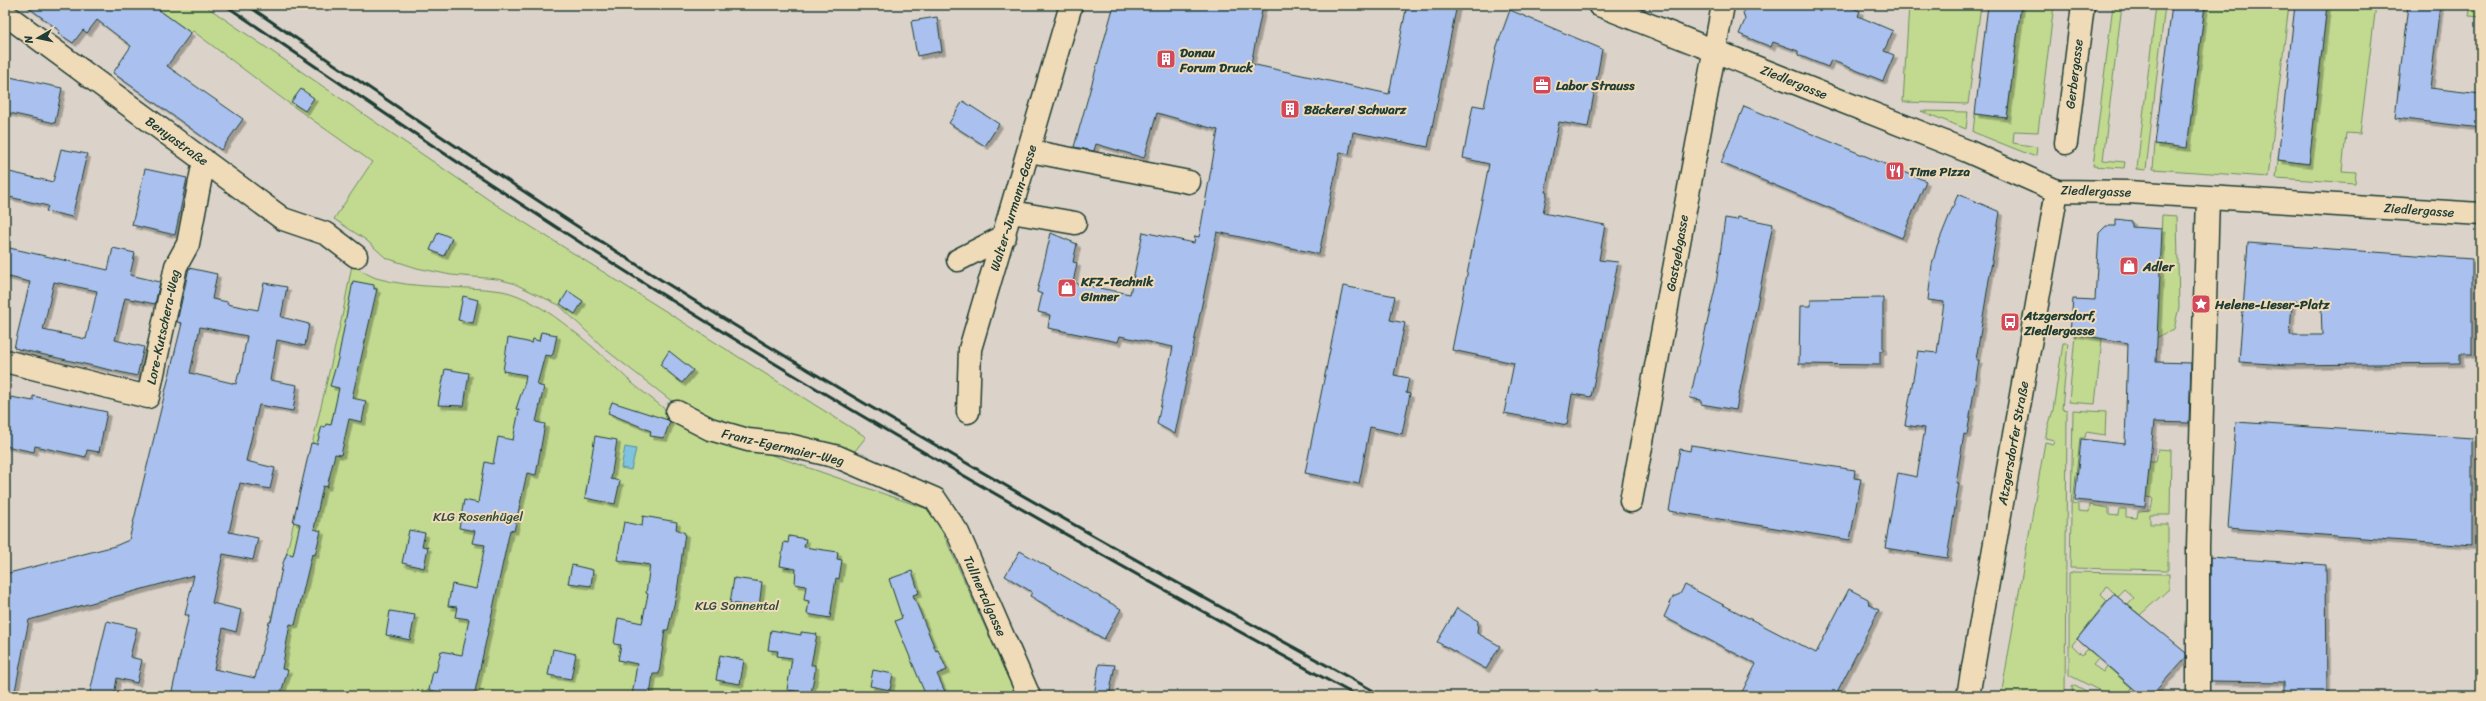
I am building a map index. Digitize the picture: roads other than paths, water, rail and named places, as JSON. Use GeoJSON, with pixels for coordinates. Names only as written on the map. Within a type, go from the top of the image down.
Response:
{"type":"FeatureCollection","features":[{"type":"Feature","properties":{"kind":"street","name":"Walter-Jurmann-Gasse"},"geometry":{"type":"LineString","coordinates":[[968,412],[970,349],[1030,151],[1071,5]]}},
{"type":"Feature","properties":{"kind":"street","name":"Ziedlergasse"},"geometry":{"type":"LineString","coordinates":[[1599,5],[1967,151],[2057,191],[2093,190],[2481,214]]}},
{"type":"Feature","properties":{"kind":"street","name":"Gastgebgasse"},"geometry":{"type":"LineString","coordinates":[[1631,501],[1714,50],[1724,5]]}},
{"type":"Feature","properties":{"kind":"street","name":"Gerbergasse"},"geometry":{"type":"LineString","coordinates":[[2066,143],[2083,5]]}},
{"type":"Feature","properties":{"kind":"street","name":"Benyastraße"},"geometry":{"type":"LineString","coordinates":[[5,14],[283,219],[327,234],[356,256]]}},
{"type":"Feature","properties":{"kind":"street"},"geometry":{"type":"LineString","coordinates":[[1030,151],[1188,182]]}},
{"type":"Feature","properties":{"kind":"street","name":"Lore-Kutschera-Weg"},"geometry":{"type":"LineString","coordinates":[[5,363],[148,397],[176,266],[188,244],[204,160]]}},
{"type":"Feature","properties":{"kind":"street","name":"Atzgersdorfer Straße"},"geometry":{"type":"LineString","coordinates":[[1968,696],[2057,191]]}},
{"type":"Feature","properties":{"kind":"street"},"geometry":{"type":"LineString","coordinates":[[2198,696],[2198,547],[2208,197]]}},
{"type":"Feature","properties":{"kind":"street"},"geometry":{"type":"LineString","coordinates":[[1012,212],[1075,224]]}},
{"type":"Feature","properties":{"kind":"street"},"geometry":{"type":"LineString","coordinates":[[958,260],[1005,236]]}},
{"type":"Feature","properties":{"kind":"street","name":"Franz-Egermaier-Weg"},"geometry":{"type":"LineString","coordinates":[[677,412],[710,429],[748,440],[784,444],[838,457],[935,499]]}},
{"type":"Feature","properties":{"kind":"street","name":"Tullnertalgasse"},"geometry":{"type":"LineString","coordinates":[[935,499],[958,533],[1029,696]]}},
{"type":"Feature","properties":{"kind":"water"},"geometry":{"type":"Polygon","coordinates":[[[625,447],[636,449],[631,470],[621,468],[625,447]]]}},
{"type":"Feature","properties":{"kind":"railway"},"geometry":{"type":"LineString","coordinates":[[225,5],[405,127],[587,247],[790,373],[950,468],[1193,606],[1357,696]]}},
{"type":"Feature","properties":{"kind":"railway"},"geometry":{"type":"LineString","coordinates":[[247,5],[538,201],[656,277],[798,364],[1047,510],[1383,696]]}},
{"type":"Feature","properties":{"kind":"place","name":"Donau Forum Druck"},"geometry":{"type":"Point","coordinates":[1166,59]}},
{"type":"Feature","properties":{"kind":"place","name":"Labor Strauss"},"geometry":{"type":"Point","coordinates":[1542,85]}},
{"type":"Feature","properties":{"kind":"place","name":"Bäckerei Schwarz"},"geometry":{"type":"Point","coordinates":[1290,109]}},
{"type":"Feature","properties":{"kind":"place","name":"Time Pizza"},"geometry":{"type":"Point","coordinates":[1895,171]}},
{"type":"Feature","properties":{"kind":"place","name":"Adler"},"geometry":{"type":"Point","coordinates":[2129,266]}},
{"type":"Feature","properties":{"kind":"place","name":"KFZ-Technik Ginner"},"geometry":{"type":"Point","coordinates":[1067,288]}},
{"type":"Feature","properties":{"kind":"place","name":"Helene-Lieser-Platz"},"geometry":{"type":"Point","coordinates":[2201,304]}},
{"type":"Feature","properties":{"kind":"place","name":"Atzgersdorf, Ziedlergasse"},"geometry":{"type":"Point","coordinates":[2010,322]}},
{"type":"Feature","properties":{"kind":"park label","name":"KLG Rosenhügel"},"geometry":{"type":"Point","coordinates":[478,516]}},
{"type":"Feature","properties":{"kind":"park label","name":"KLG Sonnental"},"geometry":{"type":"Point","coordinates":[737,605]}}]}
